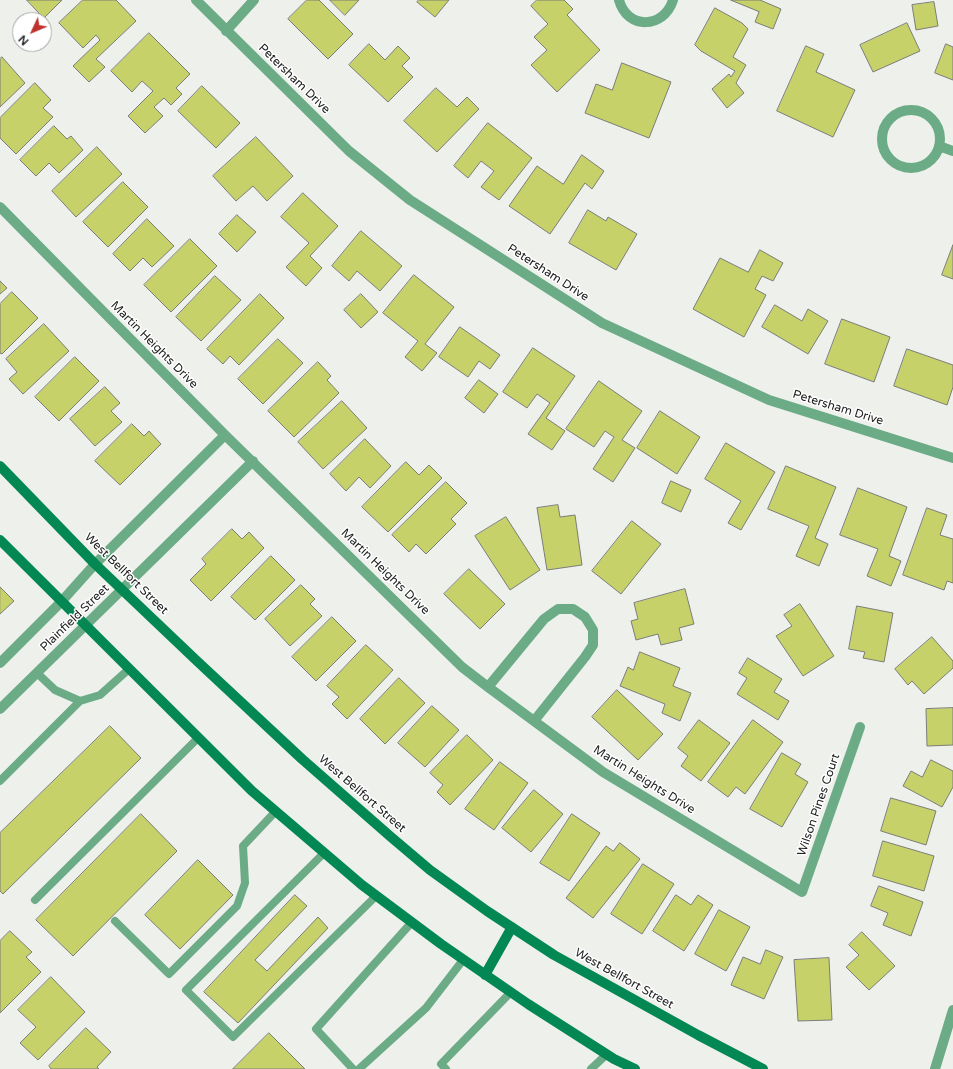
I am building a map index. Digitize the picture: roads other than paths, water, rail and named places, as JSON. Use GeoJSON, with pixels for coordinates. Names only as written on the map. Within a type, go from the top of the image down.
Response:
{"type":"FeatureCollection","features":[{"type":"Feature","properties":{"kind":"main road","name":"West Bellfort Street"},"geometry":{"type":"LineString","coordinates":[[0,466],[95,564],[296,754],[390,837],[430,870],[512,927],[560,958],[698,1035],[763,1069]]}},
{"type":"Feature","properties":{"kind":"main road"},"geometry":{"type":"LineString","coordinates":[[0,540],[252,791],[324,853],[376,896],[463,960],[607,1054],[635,1069]]}},
{"type":"Feature","properties":{"kind":"main road"},"geometry":{"type":"LineString","coordinates":[[485,975],[512,927]]}},
{"type":"Feature","properties":{"kind":"street","name":"Petersham Drive"},"geometry":{"type":"LineString","coordinates":[[196,0],[349,151],[410,200],[602,323],[768,400],[953,458]]}},
{"type":"Feature","properties":{"kind":"street"},"geometry":{"type":"LineString","coordinates":[[226,31],[254,0]]}},
{"type":"Feature","properties":{"kind":"street"},"geometry":{"type":"LineString","coordinates":[[619,0],[625,14],[641,22],[650,22],[665,14],[673,0]]}},
{"type":"Feature","properties":{"kind":"street"},"geometry":{"type":"LineString","coordinates":[[908,109],[917,110],[926,113],[938,128],[940,137],[939,146],[935,156],[919,167],[909,168],[899,166],[884,152],[881,143],[881,133],[884,124],[898,111],[908,109]]}},
{"type":"Feature","properties":{"kind":"street"},"geometry":{"type":"LineString","coordinates":[[939,146],[953,151]]}},
{"type":"Feature","properties":{"kind":"street","name":"Martin Heights Drive"},"geometry":{"type":"LineString","coordinates":[[0,207],[225,435],[462,667],[603,772],[802,892]]}},
{"type":"Feature","properties":{"kind":"street","name":"Plainfield Street"},"geometry":{"type":"LineString","coordinates":[[0,663],[61,602],[95,564],[225,435]]}},
{"type":"Feature","properties":{"kind":"street","name":"Plainfield Street"},"geometry":{"type":"LineString","coordinates":[[0,710],[252,461]]}},
{"type":"Feature","properties":{"kind":"street"},"geometry":{"type":"LineString","coordinates":[[488,687],[544,619],[558,609],[573,609],[586,617],[593,630],[592,645],[585,657],[534,721]]}},
{"type":"Feature","properties":{"kind":"street","name":"Wilson Pines Court"},"geometry":{"type":"LineString","coordinates":[[802,892],[860,727]]}},
{"type":"Feature","properties":{"kind":"street"},"geometry":{"type":"LineString","coordinates":[[935,1069],[953,1010]]}},
{"type":"Feature","properties":{"kind":"lane"},"geometry":{"type":"LineString","coordinates":[[0,781],[80,702],[100,695],[129,669]]}},
{"type":"Feature","properties":{"kind":"lane"},"geometry":{"type":"LineString","coordinates":[[37,673],[55,690],[80,702]]}},
{"type":"Feature","properties":{"kind":"lane"},"geometry":{"type":"LineString","coordinates":[[35,900],[198,738]]}},
{"type":"Feature","properties":{"kind":"lane"},"geometry":{"type":"LineString","coordinates":[[115,921],[169,974],[237,906],[245,883],[243,846],[276,812]]}},
{"type":"Feature","properties":{"kind":"lane"},"geometry":{"type":"LineString","coordinates":[[324,853],[186,990],[233,1037],[376,896]]}},
{"type":"Feature","properties":{"kind":"lane"},"geometry":{"type":"LineString","coordinates":[[353,1069],[316,1029],[412,922]]}},
{"type":"Feature","properties":{"kind":"lane"},"geometry":{"type":"LineString","coordinates":[[360,1069],[426,1008],[463,960]]}},
{"type":"Feature","properties":{"kind":"lane"},"geometry":{"type":"LineString","coordinates":[[441,1067],[511,992]]}},
{"type":"Feature","properties":{"kind":"lane"},"geometry":{"type":"LineString","coordinates":[[591,1069],[607,1054]]}}]}
